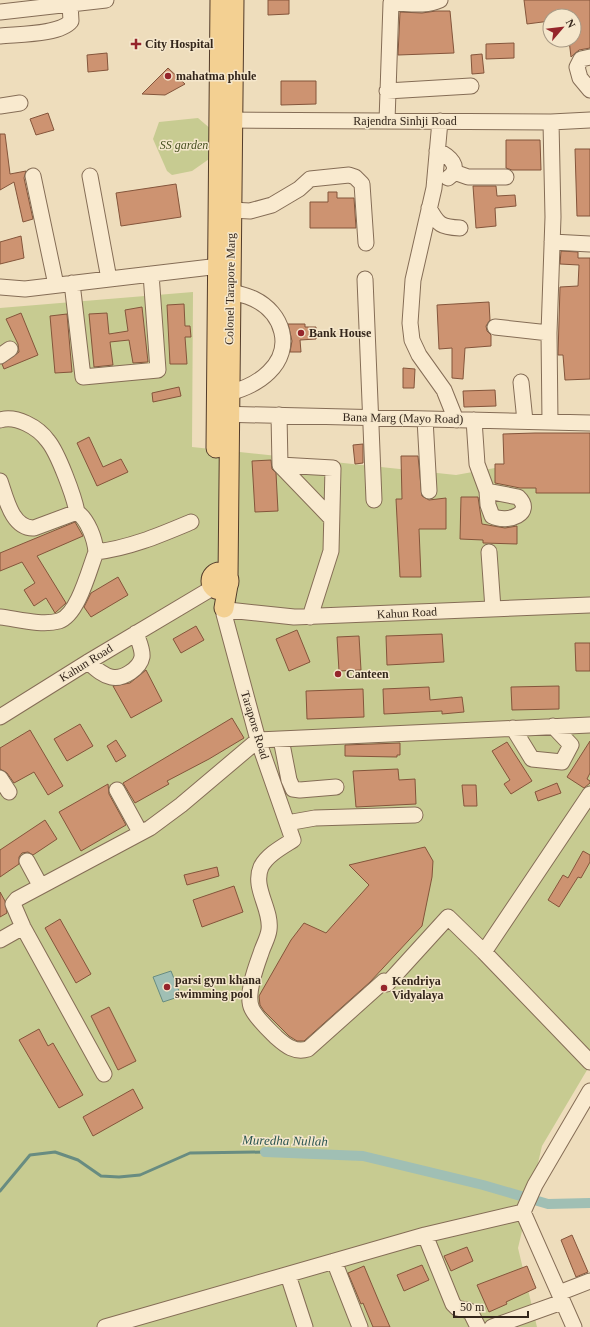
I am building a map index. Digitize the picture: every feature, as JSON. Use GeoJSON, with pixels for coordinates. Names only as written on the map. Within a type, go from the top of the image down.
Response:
{"type":"FeatureCollection","features":[{"type":"Feature","properties":{"kind":"main road","name":"Colonel Tarapore Marg"},"geometry":{"type":"LineString","coordinates":[[220,0],[231,210],[224,265],[230,291],[229,393],[222,414]]}},
{"type":"Feature","properties":{"kind":"main road","name":"Colonel Tarapore Marg"},"geometry":{"type":"LineString","coordinates":[[224,608],[219,581],[226,120],[234,0]]}},
{"type":"Feature","properties":{"kind":"street"},"geometry":{"type":"LineString","coordinates":[[0,12],[49,3],[70,4],[106,0]]}},
{"type":"Feature","properties":{"kind":"street"},"geometry":{"type":"LineString","coordinates":[[387,121],[391,3],[423,4],[440,0]]}},
{"type":"Feature","properties":{"kind":"street"},"geometry":{"type":"LineString","coordinates":[[0,36],[58,30],[68,26],[71,21],[70,4]]}},
{"type":"Feature","properties":{"kind":"street"},"geometry":{"type":"LineString","coordinates":[[590,57],[581,59],[577,67],[580,78],[590,90]]}},
{"type":"Feature","properties":{"kind":"street"},"geometry":{"type":"LineString","coordinates":[[387,91],[471,86]]}},
{"type":"Feature","properties":{"kind":"street"},"geometry":{"type":"LineString","coordinates":[[0,106],[20,103]]}},
{"type":"Feature","properties":{"kind":"street","name":"Rajendra Sinhji Road"},"geometry":{"type":"LineString","coordinates":[[226,120],[551,122],[590,120]]}},
{"type":"Feature","properties":{"kind":"street"},"geometry":{"type":"LineString","coordinates":[[440,121],[435,181],[413,280],[410,323],[412,340],[419,355],[444,390],[456,420]]}},
{"type":"Feature","properties":{"kind":"street"},"geometry":{"type":"LineString","coordinates":[[550,422],[549,333],[552,242],[551,122]]}},
{"type":"Feature","properties":{"kind":"street"},"geometry":{"type":"LineString","coordinates":[[435,181],[448,178],[454,172],[455,167],[453,161],[445,154],[437,151]]}},
{"type":"Feature","properties":{"kind":"street"},"geometry":{"type":"LineString","coordinates":[[454,172],[468,177],[506,177]]}},
{"type":"Feature","properties":{"kind":"street"},"geometry":{"type":"LineString","coordinates":[[231,210],[250,211],[272,205],[299,189],[310,179],[349,175],[355,177],[362,184],[366,244]]}},
{"type":"Feature","properties":{"kind":"street"},"geometry":{"type":"LineString","coordinates":[[33,176],[56,285]]}},
{"type":"Feature","properties":{"kind":"street"},"geometry":{"type":"LineString","coordinates":[[90,176],[109,279]]}},
{"type":"Feature","properties":{"kind":"street"},"geometry":{"type":"LineString","coordinates":[[429,208],[439,224],[445,227],[460,228]]}},
{"type":"Feature","properties":{"kind":"street"},"geometry":{"type":"LineString","coordinates":[[552,242],[590,244]]}},
{"type":"Feature","properties":{"kind":"street"},"geometry":{"type":"LineString","coordinates":[[0,287],[25,289],[224,265]]}},
{"type":"Feature","properties":{"kind":"street"},"geometry":{"type":"LineString","coordinates":[[72,284],[84,377],[158,370],[151,274]]}},
{"type":"Feature","properties":{"kind":"street"},"geometry":{"type":"LineString","coordinates":[[365,279],[372,418],[374,500]]}},
{"type":"Feature","properties":{"kind":"street"},"geometry":{"type":"LineString","coordinates":[[229,393],[252,385],[269,372],[279,359],[282,342],[280,325],[272,312],[253,299],[230,291]]}},
{"type":"Feature","properties":{"kind":"street"},"geometry":{"type":"LineString","coordinates":[[495,327],[549,333]]}},
{"type":"Feature","properties":{"kind":"street"},"geometry":{"type":"LineString","coordinates":[[521,382],[525,421]]}},
{"type":"Feature","properties":{"kind":"street","name":"Bana Marg (Mayo Road)"},"geometry":{"type":"LineString","coordinates":[[222,414],[590,423]]}},
{"type":"Feature","properties":{"kind":"street"},"geometry":{"type":"LineString","coordinates":[[279,415],[280,465],[331,518]]}},
{"type":"Feature","properties":{"kind":"street"},"geometry":{"type":"LineString","coordinates":[[0,420],[7,418],[16,419],[31,427],[49,441],[75,498],[77,512],[83,516],[96,544],[96,552],[76,604],[68,616],[58,621],[42,622],[0,616]]}},
{"type":"Feature","properties":{"kind":"street"},"geometry":{"type":"LineString","coordinates":[[425,419],[429,491]]}},
{"type":"Feature","properties":{"kind":"street"},"geometry":{"type":"LineString","coordinates":[[474,420],[477,464],[487,491]]}},
{"type":"Feature","properties":{"kind":"street"},"geometry":{"type":"LineString","coordinates":[[280,465],[333,468],[331,551],[310,617]]}},
{"type":"Feature","properties":{"kind":"street"},"geometry":{"type":"LineString","coordinates":[[0,481],[12,515],[27,528],[34,528],[77,512]]}},
{"type":"Feature","properties":{"kind":"street"},"geometry":{"type":"LineString","coordinates":[[96,552],[114,550],[135,544],[191,522]]}},
{"type":"Feature","properties":{"kind":"street"},"geometry":{"type":"LineString","coordinates":[[489,552],[493,609]]}},
{"type":"Feature","properties":{"kind":"street","name":"Kahun Road"},"geometry":{"type":"LineString","coordinates":[[0,717],[219,581]]}},
{"type":"Feature","properties":{"kind":"street","name":"Kahun Road"},"geometry":{"type":"LineString","coordinates":[[0,707],[167,602],[219,581]]}},
{"type":"Feature","properties":{"kind":"street","name":"Kahun Road"},"geometry":{"type":"LineString","coordinates":[[224,608],[228,610],[271,616],[310,617],[590,605]]}},
{"type":"Feature","properties":{"kind":"street","name":"Tarapore Road"},"geometry":{"type":"LineString","coordinates":[[224,608],[226,626],[258,740],[293,840],[277,850],[264,862],[260,868],[259,879],[269,918],[269,930],[251,984],[250,1002],[252,1010],[287,1047],[296,1050],[308,1049],[384,981],[387,984],[448,918],[484,952]]}},
{"type":"Feature","properties":{"kind":"street"},"geometry":{"type":"LineString","coordinates":[[88,662],[109,677],[126,675],[136,667],[142,656],[141,646],[136,633]]}},
{"type":"Feature","properties":{"kind":"street"},"geometry":{"type":"LineString","coordinates":[[104,1074],[23,927],[13,904],[16,899],[140,832],[181,805],[258,740],[590,725]]}},
{"type":"Feature","properties":{"kind":"street"},"geometry":{"type":"LineString","coordinates":[[514,728],[532,759],[562,762],[571,745],[553,726]]}},
{"type":"Feature","properties":{"kind":"street"},"geometry":{"type":"LineString","coordinates":[[281,739],[289,780],[293,789],[300,790],[336,787]]}},
{"type":"Feature","properties":{"kind":"street"},"geometry":{"type":"LineString","coordinates":[[0,778],[9,792]]}},
{"type":"Feature","properties":{"kind":"street"},"geometry":{"type":"LineString","coordinates":[[117,790],[140,832]]}},
{"type":"Feature","properties":{"kind":"street"},"geometry":{"type":"LineString","coordinates":[[590,794],[484,952],[590,1062]]}},
{"type":"Feature","properties":{"kind":"street"},"geometry":{"type":"LineString","coordinates":[[287,823],[315,818],[415,815]]}},
{"type":"Feature","properties":{"kind":"street"},"geometry":{"type":"LineString","coordinates":[[27,861],[40,885]]}},
{"type":"Feature","properties":{"kind":"street"},"geometry":{"type":"LineString","coordinates":[[0,940],[23,927]]}},
{"type":"Feature","properties":{"kind":"street"},"geometry":{"type":"LineString","coordinates":[[574,1327],[560,1297],[524,1208],[535,1185],[590,1091]]}},
{"type":"Feature","properties":{"kind":"street"},"geometry":{"type":"LineString","coordinates":[[105,1327],[524,1208]]}},
{"type":"Feature","properties":{"kind":"street"},"geometry":{"type":"LineString","coordinates":[[425,1236],[453,1304],[457,1308],[470,1311],[478,1327]]}},
{"type":"Feature","properties":{"kind":"street"},"geometry":{"type":"LineString","coordinates":[[334,1262],[360,1327]]}},
{"type":"Feature","properties":{"kind":"street"},"geometry":{"type":"LineString","coordinates":[[288,1275],[305,1327]]}},
{"type":"Feature","properties":{"kind":"street"},"geometry":{"type":"LineString","coordinates":[[492,1327],[560,1297],[590,1281]]}},
{"type":"Feature","properties":{"kind":"green space","name":"SS garden"},"geometry":{"type":"Polygon","coordinates":[[[198,118],[212,130],[212,157],[192,171],[172,175],[167,171],[153,139],[159,122],[198,118]]]}},
{"type":"Feature","properties":{"kind":"green space"},"geometry":{"type":"Polygon","coordinates":[[[193,292],[192,447],[456,475],[590,451],[590,1065],[542,1146],[518,1248],[537,1327],[0,1327],[0,308],[193,292]]]}},
{"type":"Feature","properties":{"kind":"water","name":"parsi gym khana swimming pool"},"geometry":{"type":"Polygon","coordinates":[[[171,971],[181,996],[163,1002],[153,977],[171,971]]]}},
{"type":"Feature","properties":{"kind":"building"},"geometry":{"type":"Polygon","coordinates":[[[268,0],[289,0],[289,14],[268,15],[268,0]]]}},
{"type":"Feature","properties":{"kind":"building"},"geometry":{"type":"Polygon","coordinates":[[[524,0],[590,0],[590,48],[579,50],[571,57],[570,48],[582,48],[582,8],[542,8],[542,22],[527,24],[524,0]]]}},
{"type":"Feature","properties":{"kind":"building"},"geometry":{"type":"Polygon","coordinates":[[[450,11],[454,53],[398,55],[400,12],[422,13],[450,11]]]}},
{"type":"Feature","properties":{"kind":"building"},"geometry":{"type":"Polygon","coordinates":[[[514,43],[514,58],[486,59],[486,44],[514,43]]]}},
{"type":"Feature","properties":{"kind":"building"},"geometry":{"type":"Polygon","coordinates":[[[107,53],[108,70],[88,72],[87,55],[107,53]]]}},
{"type":"Feature","properties":{"kind":"building"},"geometry":{"type":"Polygon","coordinates":[[[482,54],[484,73],[472,74],[471,55],[482,54]]]}},
{"type":"Feature","properties":{"kind":"building","name":"mahatma phule"},"geometry":{"type":"Polygon","coordinates":[[[168,68],[185,84],[165,95],[142,94],[168,68]]]}},
{"type":"Feature","properties":{"kind":"building"},"geometry":{"type":"Polygon","coordinates":[[[281,81],[316,81],[316,104],[281,105],[281,81]]]}},
{"type":"Feature","properties":{"kind":"building"},"geometry":{"type":"Polygon","coordinates":[[[48,113],[54,130],[36,135],[30,119],[48,113]]]}},
{"type":"Feature","properties":{"kind":"building"},"geometry":{"type":"Polygon","coordinates":[[[0,134],[5,134],[10,174],[26,171],[24,178],[33,219],[23,222],[14,182],[0,190],[0,134]]]}},
{"type":"Feature","properties":{"kind":"building"},"geometry":{"type":"Polygon","coordinates":[[[506,140],[540,140],[541,170],[512,170],[506,168],[506,140]]]}},
{"type":"Feature","properties":{"kind":"building"},"geometry":{"type":"Polygon","coordinates":[[[575,149],[590,149],[590,216],[577,216],[575,149]]]}},
{"type":"Feature","properties":{"kind":"building"},"geometry":{"type":"Polygon","coordinates":[[[176,184],[181,217],[121,226],[116,193],[176,184]]]}},
{"type":"Feature","properties":{"kind":"building"},"geometry":{"type":"Polygon","coordinates":[[[473,186],[496,186],[497,196],[515,195],[516,206],[495,208],[496,226],[476,228],[473,186]]]}},
{"type":"Feature","properties":{"kind":"building"},"geometry":{"type":"Polygon","coordinates":[[[328,192],[337,192],[337,198],[354,198],[356,228],[310,228],[310,202],[328,202],[328,192]]]}},
{"type":"Feature","properties":{"kind":"building"},"geometry":{"type":"Polygon","coordinates":[[[21,236],[24,258],[0,264],[0,242],[21,236]]]}},
{"type":"Feature","properties":{"kind":"building"},"geometry":{"type":"Polygon","coordinates":[[[561,251],[578,252],[578,258],[590,258],[590,379],[565,380],[563,355],[558,355],[560,287],[578,286],[579,265],[560,264],[561,251]]]}},
{"type":"Feature","properties":{"kind":"building"},"geometry":{"type":"Polygon","coordinates":[[[489,302],[490,320],[486,326],[487,331],[491,335],[491,346],[465,348],[463,379],[452,378],[452,348],[439,349],[437,305],[489,302]]]}},
{"type":"Feature","properties":{"kind":"building"},"geometry":{"type":"Polygon","coordinates":[[[184,304],[185,326],[190,326],[191,337],[185,337],[187,364],[170,364],[167,305],[184,304]]]}},
{"type":"Feature","properties":{"kind":"building"},"geometry":{"type":"Polygon","coordinates":[[[142,307],[148,362],[133,363],[129,340],[110,342],[113,365],[94,367],[89,314],[107,313],[109,334],[128,331],[125,310],[142,307]]]}},
{"type":"Feature","properties":{"kind":"building"},"geometry":{"type":"Polygon","coordinates":[[[21,313],[38,355],[4,369],[2,364],[19,352],[18,344],[6,319],[21,313]]]}},
{"type":"Feature","properties":{"kind":"building"},"geometry":{"type":"Polygon","coordinates":[[[67,314],[72,372],[55,373],[50,316],[67,314]]]}},
{"type":"Feature","properties":{"kind":"building","name":"Bank House"},"geometry":{"type":"Polygon","coordinates":[[[288,324],[305,324],[305,327],[316,327],[316,339],[300,340],[301,352],[290,352],[292,341],[288,324]]]}},
{"type":"Feature","properties":{"kind":"building"},"geometry":{"type":"Polygon","coordinates":[[[403,368],[415,369],[414,388],[403,388],[403,368]]]}},
{"type":"Feature","properties":{"kind":"building"},"geometry":{"type":"Polygon","coordinates":[[[179,387],[181,396],[153,402],[152,393],[179,387]]]}},
{"type":"Feature","properties":{"kind":"building"},"geometry":{"type":"Polygon","coordinates":[[[495,390],[496,406],[464,407],[463,391],[495,390]]]}},
{"type":"Feature","properties":{"kind":"building"},"geometry":{"type":"Polygon","coordinates":[[[590,433],[590,493],[536,493],[536,488],[520,488],[495,483],[495,464],[504,464],[503,434],[590,433]]]}},
{"type":"Feature","properties":{"kind":"building"},"geometry":{"type":"Polygon","coordinates":[[[89,437],[103,467],[121,459],[128,472],[97,486],[77,443],[89,437]]]}},
{"type":"Feature","properties":{"kind":"building"},"geometry":{"type":"Polygon","coordinates":[[[363,444],[363,463],[355,464],[353,445],[363,444]]]}},
{"type":"Feature","properties":{"kind":"building"},"geometry":{"type":"Polygon","coordinates":[[[401,456],[418,456],[422,496],[429,500],[446,498],[446,529],[419,529],[421,577],[400,577],[396,499],[402,499],[401,456]]]}},
{"type":"Feature","properties":{"kind":"building"},"geometry":{"type":"Polygon","coordinates":[[[271,460],[272,469],[276,473],[278,511],[255,512],[252,461],[271,460]]]}},
{"type":"Feature","properties":{"kind":"building"},"geometry":{"type":"Polygon","coordinates":[[[461,497],[478,497],[482,524],[505,528],[517,526],[517,544],[483,543],[483,540],[460,539],[461,497]]]}},
{"type":"Feature","properties":{"kind":"building"},"geometry":{"type":"Polygon","coordinates":[[[75,522],[83,536],[37,556],[66,603],[55,613],[46,598],[34,606],[24,590],[35,583],[22,562],[0,571],[0,553],[75,522]]]}},
{"type":"Feature","properties":{"kind":"building"},"geometry":{"type":"Polygon","coordinates":[[[118,577],[128,595],[91,617],[84,607],[91,593],[118,577]]]}},
{"type":"Feature","properties":{"kind":"building"},"geometry":{"type":"Polygon","coordinates":[[[196,626],[204,640],[181,653],[173,639],[196,626]]]}},
{"type":"Feature","properties":{"kind":"building"},"geometry":{"type":"Polygon","coordinates":[[[297,630],[310,662],[289,671],[276,639],[297,630]]]}},
{"type":"Feature","properties":{"kind":"building"},"geometry":{"type":"Polygon","coordinates":[[[442,634],[444,662],[387,665],[386,636],[442,634]]]}},
{"type":"Feature","properties":{"kind":"building"},"geometry":{"type":"Polygon","coordinates":[[[359,636],[361,670],[339,671],[337,637],[359,636]]]}},
{"type":"Feature","properties":{"kind":"building"},"geometry":{"type":"Polygon","coordinates":[[[575,643],[590,643],[590,671],[576,671],[575,643]]]}},
{"type":"Feature","properties":{"kind":"building"},"geometry":{"type":"Polygon","coordinates":[[[146,670],[162,701],[131,718],[113,686],[130,683],[146,670]]]}},
{"type":"Feature","properties":{"kind":"building"},"geometry":{"type":"Polygon","coordinates":[[[559,686],[559,709],[512,710],[511,687],[559,686]]]}},
{"type":"Feature","properties":{"kind":"building"},"geometry":{"type":"Polygon","coordinates":[[[429,687],[430,700],[462,697],[464,712],[442,714],[442,711],[384,714],[383,689],[429,687]]]}},
{"type":"Feature","properties":{"kind":"building"},"geometry":{"type":"Polygon","coordinates":[[[363,689],[364,717],[307,719],[306,691],[363,689]]]}},
{"type":"Feature","properties":{"kind":"building"},"geometry":{"type":"Polygon","coordinates":[[[232,718],[244,738],[209,759],[167,781],[169,784],[135,803],[123,783],[232,718]]]}},
{"type":"Feature","properties":{"kind":"building"},"geometry":{"type":"Polygon","coordinates":[[[80,724],[93,746],[67,761],[54,739],[80,724]]]}},
{"type":"Feature","properties":{"kind":"building"},"geometry":{"type":"Polygon","coordinates":[[[30,730],[63,786],[48,795],[34,772],[14,783],[7,773],[0,769],[0,748],[30,730]]]}},
{"type":"Feature","properties":{"kind":"building"},"geometry":{"type":"Polygon","coordinates":[[[116,740],[126,756],[116,762],[107,746],[116,740]]]}},
{"type":"Feature","properties":{"kind":"building"},"geometry":{"type":"Polygon","coordinates":[[[590,741],[590,773],[587,779],[590,783],[584,788],[567,777],[590,741]]]}},
{"type":"Feature","properties":{"kind":"building"},"geometry":{"type":"Polygon","coordinates":[[[507,742],[532,781],[511,794],[504,784],[510,780],[492,751],[507,742]]]}},
{"type":"Feature","properties":{"kind":"building"},"geometry":{"type":"Polygon","coordinates":[[[400,743],[400,755],[397,755],[397,757],[345,756],[345,745],[400,743]]]}},
{"type":"Feature","properties":{"kind":"building"},"geometry":{"type":"Polygon","coordinates":[[[398,769],[399,780],[415,779],[416,804],[356,807],[353,771],[398,769]]]}},
{"type":"Feature","properties":{"kind":"building"},"geometry":{"type":"Polygon","coordinates":[[[557,783],[561,793],[538,801],[535,792],[557,783]]]}},
{"type":"Feature","properties":{"kind":"building"},"geometry":{"type":"Polygon","coordinates":[[[108,784],[109,794],[126,825],[81,851],[59,812],[108,784]]]}},
{"type":"Feature","properties":{"kind":"building"},"geometry":{"type":"Polygon","coordinates":[[[462,785],[476,785],[477,806],[464,806],[462,785]]]}},
{"type":"Feature","properties":{"kind":"building"},"geometry":{"type":"Polygon","coordinates":[[[45,820],[57,839],[33,855],[28,852],[22,853],[19,857],[19,864],[0,877],[0,850],[45,820]]]}},
{"type":"Feature","properties":{"kind":"building"},"geometry":{"type":"Polygon","coordinates":[[[425,847],[433,861],[432,877],[422,926],[370,982],[304,1041],[297,1041],[289,1036],[264,1011],[260,1005],[259,996],[291,940],[304,923],[326,933],[369,885],[349,865],[425,847]]]}},
{"type":"Feature","properties":{"kind":"building"},"geometry":{"type":"Polygon","coordinates":[[[583,851],[590,855],[590,862],[581,878],[578,877],[559,907],[548,900],[563,875],[568,878],[583,851]]]}},
{"type":"Feature","properties":{"kind":"building"},"geometry":{"type":"Polygon","coordinates":[[[217,867],[219,876],[187,885],[184,875],[217,867]]]}},
{"type":"Feature","properties":{"kind":"building"},"geometry":{"type":"Polygon","coordinates":[[[234,886],[243,912],[202,927],[193,900],[234,886]]]}},
{"type":"Feature","properties":{"kind":"building"},"geometry":{"type":"Polygon","coordinates":[[[0,892],[5,901],[7,913],[0,917],[0,892]]]}},
{"type":"Feature","properties":{"kind":"building"},"geometry":{"type":"Polygon","coordinates":[[[60,919],[91,974],[76,983],[45,928],[60,919]]]}},
{"type":"Feature","properties":{"kind":"building"},"geometry":{"type":"Polygon","coordinates":[[[109,1007],[136,1061],[118,1070],[91,1016],[109,1007]]]}},
{"type":"Feature","properties":{"kind":"building"},"geometry":{"type":"Polygon","coordinates":[[[39,1029],[48,1046],[53,1043],[83,1095],[59,1108],[19,1040],[39,1029]]]}},
{"type":"Feature","properties":{"kind":"building"},"geometry":{"type":"Polygon","coordinates":[[[133,1089],[143,1108],[93,1136],[83,1117],[133,1089]]]}},
{"type":"Feature","properties":{"kind":"building"},"geometry":{"type":"Polygon","coordinates":[[[572,1235],[588,1272],[576,1277],[561,1240],[572,1235]]]}},
{"type":"Feature","properties":{"kind":"building"},"geometry":{"type":"Polygon","coordinates":[[[467,1247],[473,1261],[451,1271],[444,1256],[467,1247]]]}},
{"type":"Feature","properties":{"kind":"building"},"geometry":{"type":"Polygon","coordinates":[[[422,1265],[429,1280],[404,1291],[397,1275],[422,1265]]]}},
{"type":"Feature","properties":{"kind":"building"},"geometry":{"type":"Polygon","coordinates":[[[364,1266],[390,1327],[373,1327],[363,1303],[361,1304],[348,1273],[364,1266]]]}},
{"type":"Feature","properties":{"kind":"building"},"geometry":{"type":"Polygon","coordinates":[[[527,1266],[536,1288],[489,1312],[477,1285],[527,1266]]]}},
{"type":"Feature","properties":{"kind":"waterway","name":"Muredha Nullah"},"geometry":{"type":"LineString","coordinates":[[0,1191],[30,1155],[55,1152],[78,1160],[101,1176],[119,1177],[140,1175],[190,1153],[265,1152]]}},
{"type":"Feature","properties":{"kind":"waterway","name":"Muredha Nullah"},"geometry":{"type":"LineString","coordinates":[[265,1152],[363,1156],[483,1185],[548,1204],[590,1203]]}},
{"type":"Feature","properties":{"kind":"place","name":"City Hospital"},"geometry":{"type":"Point","coordinates":[136,44]}},
{"type":"Feature","properties":{"kind":"place","name":"mahatma phule"},"geometry":{"type":"Point","coordinates":[168,76]}},
{"type":"Feature","properties":{"kind":"place","name":"Bank House"},"geometry":{"type":"Point","coordinates":[301,333]}},
{"type":"Feature","properties":{"kind":"place","name":"Canteen"},"geometry":{"type":"Point","coordinates":[338,674]}},
{"type":"Feature","properties":{"kind":"place","name":"parsi gym khana swimming pool"},"geometry":{"type":"Point","coordinates":[167,987]}},
{"type":"Feature","properties":{"kind":"place","name":"Kendriya Vidyalaya"},"geometry":{"type":"Point","coordinates":[384,988]}}]}
